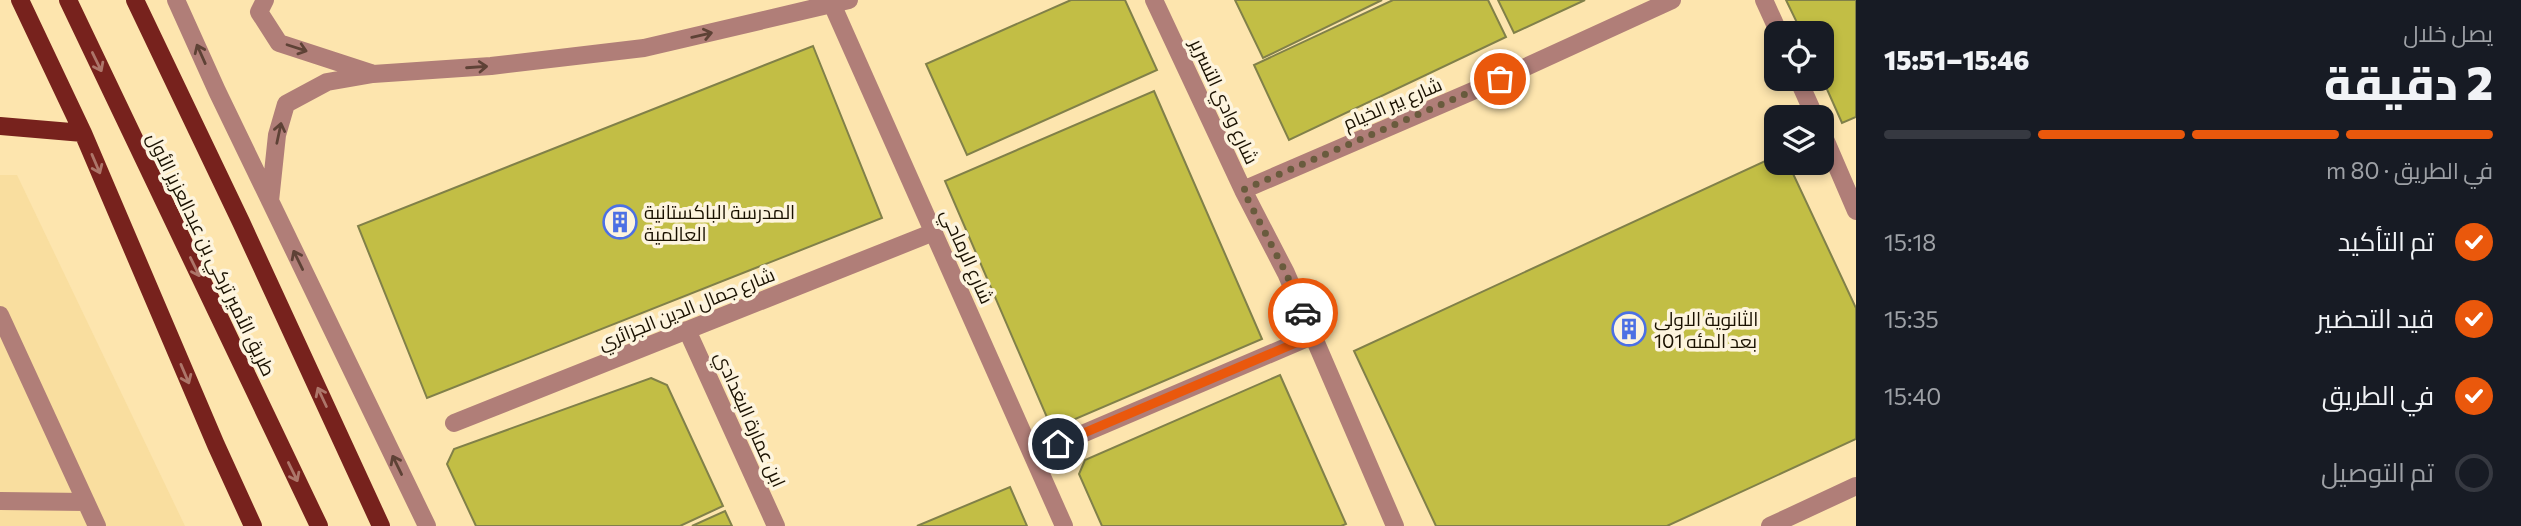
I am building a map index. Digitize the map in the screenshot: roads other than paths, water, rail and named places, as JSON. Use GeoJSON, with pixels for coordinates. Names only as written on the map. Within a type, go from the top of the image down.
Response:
{"type":"FeatureCollection","features":[{"type":"Feature","properties":{"kind":"main road"},"geometry":{"type":"LineString","coordinates":[[20,0],[83,133],[210,433],[253,526]]}},
{"type":"Feature","properties":{"kind":"main road","name":"طريق الأمير تركي بن عبدالعزيز الأول"},"geometry":{"type":"LineString","coordinates":[[68,0],[319,526]]}},
{"type":"Feature","properties":{"kind":"main road","name":"طريق الأمير تركي بن عبدالعزيز الأول"},"geometry":{"type":"LineString","coordinates":[[135,0],[381,526]]}},
{"type":"Feature","properties":{"kind":"main road"},"geometry":{"type":"LineString","coordinates":[[0,126],[83,133]]}},
{"type":"Feature","properties":{"kind":"street"},"geometry":{"type":"LineString","coordinates":[[176,0],[216,90],[427,526]]}},
{"type":"Feature","properties":{"kind":"street"},"geometry":{"type":"LineString","coordinates":[[265,0],[259,12],[279,43],[373,74]]}},
{"type":"Feature","properties":{"kind":"street","name":"شارع وادي التسرير"},"geometry":{"type":"LineString","coordinates":[[1154,0],[1243,190],[1286,273],[1395,526]]}},
{"type":"Feature","properties":{"kind":"street","name":"شارع بير الخيام"},"geometry":{"type":"LineString","coordinates":[[1243,190],[1482,87],[1672,0]]}},
{"type":"Feature","properties":{"kind":"street"},"geometry":{"type":"LineString","coordinates":[[1764,0],[1774,21]]}},
{"type":"Feature","properties":{"kind":"street"},"geometry":{"type":"LineString","coordinates":[[270,201],[277,135],[286,104],[327,82],[373,74],[491,66],[644,48],[841,2]]}},
{"type":"Feature","properties":{"kind":"street","name":"شارع الرماحي"},"geometry":{"type":"LineString","coordinates":[[841,2],[934,232],[1064,526]]}},
{"type":"Feature","properties":{"kind":"street"},"geometry":{"type":"LineString","coordinates":[[1834,160],[1856,211]]}},
{"type":"Feature","properties":{"kind":"street","name":"شارع جمال الدين الجزائري"},"geometry":{"type":"LineString","coordinates":[[454,423],[934,232]]}},
{"type":"Feature","properties":{"kind":"street"},"geometry":{"type":"LineString","coordinates":[[0,315],[97,526]]}},
{"type":"Feature","properties":{"kind":"street","name":"ابن عمارة البغدادي"},"geometry":{"type":"LineString","coordinates":[[687,330],[776,526]]}},
{"type":"Feature","properties":{"kind":"street"},"geometry":{"type":"LineString","coordinates":[[1033,455],[1312,336]]}},
{"type":"Feature","properties":{"kind":"street"},"geometry":{"type":"LineString","coordinates":[[1770,526],[1856,486]]}},
{"type":"Feature","properties":{"kind":"street"},"geometry":{"type":"LineString","coordinates":[[0,501],[86,502]]}},
{"type":"Feature","properties":{"kind":"place","name":"المدرسة الباكستانية العالمية"},"geometry":{"type":"Point","coordinates":[620,222]}},
{"type":"Feature","properties":{"kind":"place","name":"الثانوية الاولى بعد المئه 101"},"geometry":{"type":"Point","coordinates":[1629,329]}}]}
